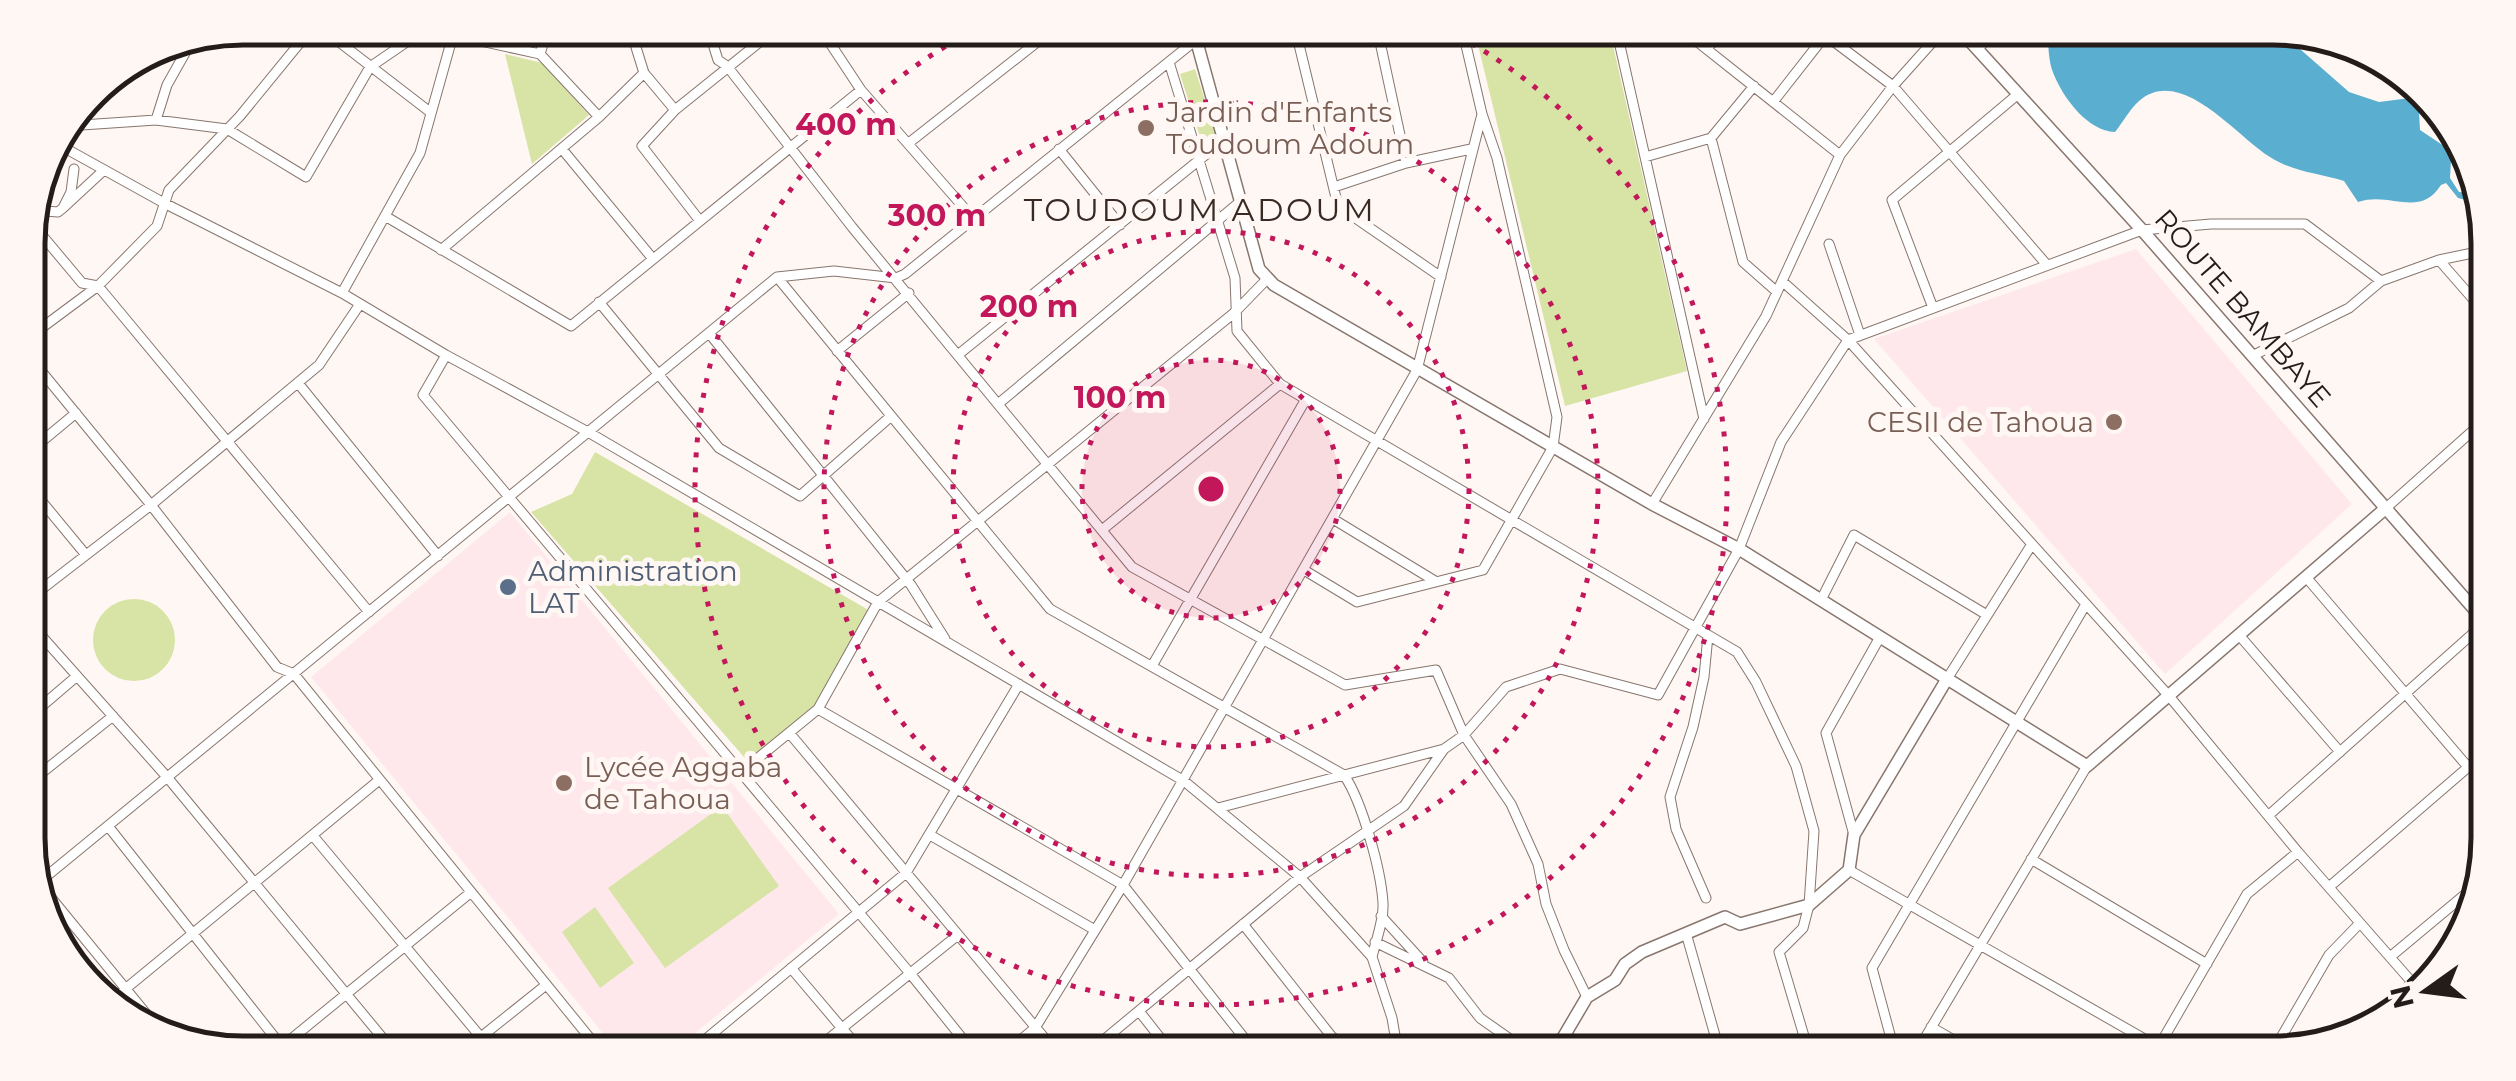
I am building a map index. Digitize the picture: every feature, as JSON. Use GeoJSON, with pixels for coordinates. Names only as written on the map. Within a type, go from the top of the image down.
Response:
{"type":"FeatureCollection","features":[{"type":"Feature","properties":{"kind":"street"},"geometry":{"type":"LineString","coordinates":[[45,325],[98,286],[157,226],[169,190],[298,45]]}},
{"type":"Feature","properties":{"kind":"street"},"geometry":{"type":"LineString","coordinates":[[342,45],[430,112]]}},
{"type":"Feature","properties":{"kind":"street"},"geometry":{"type":"LineString","coordinates":[[85,125],[156,120],[227,129],[306,177],[370,67],[401,45]]}},
{"type":"Feature","properties":{"kind":"street"},"geometry":{"type":"LineString","coordinates":[[342,293],[420,153],[450,45]]}},
{"type":"Feature","properties":{"kind":"street"},"geometry":{"type":"LineString","coordinates":[[506,45],[540,54],[599,117]]}},
{"type":"Feature","properties":{"kind":"street"},"geometry":{"type":"LineString","coordinates":[[540,54],[543,45]]}},
{"type":"Feature","properties":{"kind":"street"},"geometry":{"type":"LineString","coordinates":[[635,45],[644,73],[674,110]]}},
{"type":"Feature","properties":{"kind":"street"},"geometry":{"type":"LineString","coordinates":[[713,45],[718,60],[727,66],[789,148],[1132,567],[1344,685],[1436,670],[1464,734],[1511,804],[1538,864],[1546,904],[1564,950],[1587,997]]}},
{"type":"Feature","properties":{"kind":"street"},"geometry":{"type":"LineString","coordinates":[[700,221],[642,146],[674,110],[755,45]]}},
{"type":"Feature","properties":{"kind":"street"},"geometry":{"type":"LineString","coordinates":[[831,45],[860,90],[910,142],[972,218]]}},
{"type":"Feature","properties":{"kind":"street"},"geometry":{"type":"LineString","coordinates":[[910,142],[1033,45]]}},
{"type":"Feature","properties":{"kind":"street"},"geometry":{"type":"LineString","coordinates":[[49,874],[778,277],[834,270],[896,278],[905,274],[1169,62],[1184,45]]}},
{"type":"Feature","properties":{"kind":"street"},"geometry":{"type":"LineString","coordinates":[[1197,45],[1259,269],[1268,278],[1417,370],[1739,549],[2088,766]]}},
{"type":"Feature","properties":{"kind":"street"},"geometry":{"type":"LineString","coordinates":[[1299,45],[1338,206],[1440,278]]}},
{"type":"Feature","properties":{"kind":"street"},"geometry":{"type":"LineString","coordinates":[[1381,45],[1406,163]]}},
{"type":"Feature","properties":{"kind":"street"},"geometry":{"type":"LineString","coordinates":[[1304,570],[1357,602],[1483,570],[1552,447],[1557,417],[1498,158],[1482,114],[1466,45]]}},
{"type":"Feature","properties":{"kind":"street"},"geometry":{"type":"LineString","coordinates":[[1620,45],[1704,419]]}},
{"type":"Feature","properties":{"kind":"street"},"geometry":{"type":"LineString","coordinates":[[1703,45],[1840,155]]}},
{"type":"Feature","properties":{"kind":"street"},"geometry":{"type":"LineString","coordinates":[[1708,49],[1711,45]]}},
{"type":"Feature","properties":{"kind":"street"},"geometry":{"type":"LineString","coordinates":[[1774,102],[1817,45]]}},
{"type":"Feature","properties":{"kind":"street"},"geometry":{"type":"LineString","coordinates":[[1844,45],[1892,86],[2047,265]]}},
{"type":"Feature","properties":{"kind":"street"},"geometry":{"type":"LineString","coordinates":[[1652,504],[1777,292],[1840,155],[1892,86],[1929,45]]}},
{"type":"Feature","properties":{"kind":"street","name":"ROUTE BAMBAYE"},"geometry":{"type":"LineString","coordinates":[[1974,45],[2471,604]]}},
{"type":"Feature","properties":{"kind":"street"},"geometry":{"type":"LineString","coordinates":[[1977,45],[1978,49]]}},
{"type":"Feature","properties":{"kind":"street"},"geometry":{"type":"LineString","coordinates":[[1978,49],[1981,45]]}},
{"type":"Feature","properties":{"kind":"street"},"geometry":{"type":"LineString","coordinates":[[156,120],[167,85],[184,55]]}},
{"type":"Feature","properties":{"kind":"street"},"geometry":{"type":"LineString","coordinates":[[1169,62],[1234,278],[1237,332],[1280,384],[1737,652],[1756,682],[1796,766],[1814,831],[1809,905],[1803,928],[1779,952],[1804,1036]]}},
{"type":"Feature","properties":{"kind":"street"},"geometry":{"type":"LineString","coordinates":[[441,250],[599,117],[644,73]]}},
{"type":"Feature","properties":{"kind":"street"},"geometry":{"type":"LineString","coordinates":[[1645,157],[1711,138],[1754,86]]}},
{"type":"Feature","properties":{"kind":"street"},"geometry":{"type":"LineString","coordinates":[[385,216],[571,326],[860,90]]}},
{"type":"Feature","properties":{"kind":"street"},"geometry":{"type":"LineString","coordinates":[[1933,308],[1892,200],[2018,94]]}},
{"type":"Feature","properties":{"kind":"street"},"geometry":{"type":"LineString","coordinates":[[1025,1036],[1035,1028],[1123,885],[1417,370],[1482,114]]}},
{"type":"Feature","properties":{"kind":"street"},"geometry":{"type":"LineString","coordinates":[[1711,138],[1744,262],[1777,292]]}},
{"type":"Feature","properties":{"kind":"street"},"geometry":{"type":"LineString","coordinates":[[959,354],[1224,140]]}},
{"type":"Feature","properties":{"kind":"street"},"geometry":{"type":"LineString","coordinates":[[562,149],[653,259]]}},
{"type":"Feature","properties":{"kind":"street"},"geometry":{"type":"LineString","coordinates":[[1059,149],[1120,225]]}},
{"type":"Feature","properties":{"kind":"street"},"geometry":{"type":"LineString","coordinates":[[68,150],[342,293],[588,432],[1184,781],[1300,877],[1372,957],[1395,1036]]}},
{"type":"Feature","properties":{"kind":"street"},"geometry":{"type":"LineString","coordinates":[[1334,186],[1406,163],[1471,150]]}},
{"type":"Feature","properties":{"kind":"street"},"geometry":{"type":"LineString","coordinates":[[63,208],[72,192],[74,168]]}},
{"type":"Feature","properties":{"kind":"street"},"geometry":{"type":"LineString","coordinates":[[48,211],[58,212],[104,170]]}},
{"type":"Feature","properties":{"kind":"street"},"geometry":{"type":"LineString","coordinates":[[998,404],[1241,201]]}},
{"type":"Feature","properties":{"kind":"street"},"geometry":{"type":"LineString","coordinates":[[1109,1036],[1300,877],[1404,806],[1444,749],[1464,734],[1506,687],[1560,668],[1658,695],[1739,549],[1781,442],[1848,340],[2142,230],[2211,224],[2305,224],[2381,281]]}},
{"type":"Feature","properties":{"kind":"street"},"geometry":{"type":"LineString","coordinates":[[45,238],[82,282],[98,286],[369,612]]}},
{"type":"Feature","properties":{"kind":"street"},"geometry":{"type":"LineString","coordinates":[[1828,244],[1860,335]]}},
{"type":"Feature","properties":{"kind":"street"},"geometry":{"type":"LineString","coordinates":[[2252,356],[2349,308],[2381,281],[2439,260],[2471,253]]}},
{"type":"Feature","properties":{"kind":"street"},"geometry":{"type":"LineString","coordinates":[[2439,260],[2471,297]]}},
{"type":"Feature","properties":{"kind":"street"},"geometry":{"type":"LineString","coordinates":[[778,277],[1050,609],[1344,775],[1354,790],[1367,831],[1383,904],[1372,957]]}},
{"type":"Feature","properties":{"kind":"street"},"geometry":{"type":"LineString","coordinates":[[741,772],[818,709],[878,602],[1234,312],[1268,278]]}},
{"type":"Feature","properties":{"kind":"street"},"geometry":{"type":"LineString","coordinates":[[1782,280],[1848,340],[2086,604],[2376,942]]}},
{"type":"Feature","properties":{"kind":"street"},"geometry":{"type":"LineString","coordinates":[[837,350],[909,293]]}},
{"type":"Feature","properties":{"kind":"street"},"geometry":{"type":"LineString","coordinates":[[599,302],[719,448],[800,496],[890,417]]}},
{"type":"Feature","properties":{"kind":"street"},"geometry":{"type":"LineString","coordinates":[[45,587],[319,366],[360,304]]}},
{"type":"Feature","properties":{"kind":"street"},"geometry":{"type":"LineString","coordinates":[[709,333],[906,579],[946,641]]}},
{"type":"Feature","properties":{"kind":"street"},"geometry":{"type":"LineString","coordinates":[[446,355],[422,395],[961,1036]]}},
{"type":"Feature","properties":{"kind":"street"},"geometry":{"type":"LineString","coordinates":[[45,376],[276,668],[294,674],[587,1036]]}},
{"type":"Feature","properties":{"kind":"street"},"geometry":{"type":"LineString","coordinates":[[298,383],[438,556]]}},
{"type":"Feature","properties":{"kind":"street"},"geometry":{"type":"LineString","coordinates":[[1102,530],[1280,384]]}},
{"type":"Feature","properties":{"kind":"street"},"geometry":{"type":"LineString","coordinates":[[1152,666],[1306,399]]}},
{"type":"Feature","properties":{"kind":"street"},"geometry":{"type":"LineString","coordinates":[[45,438],[76,413]]}},
{"type":"Feature","properties":{"kind":"street"},"geometry":{"type":"LineString","coordinates":[[1926,1036],[2088,766],[2471,432]]}},
{"type":"Feature","properties":{"kind":"street"},"geometry":{"type":"LineString","coordinates":[[45,506],[86,555]]}},
{"type":"Feature","properties":{"kind":"street"},"geometry":{"type":"LineString","coordinates":[[1333,519],[1436,582]]}},
{"type":"Feature","properties":{"kind":"street"},"geometry":{"type":"LineString","coordinates":[[1822,600],[1854,535],[1987,615]]}},
{"type":"Feature","properties":{"kind":"street"},"geometry":{"type":"LineString","coordinates":[[1564,1036],[1587,997],[1614,980],[1625,964],[1642,952],[1725,918],[1740,924],[1809,905],[1849,870],[1854,835],[2032,544]]}},
{"type":"Feature","properties":{"kind":"street"},"geometry":{"type":"LineString","coordinates":[[2306,577],[2468,768]]}},
{"type":"Feature","properties":{"kind":"street"},"geometry":{"type":"LineString","coordinates":[[1890,1036],[1872,968],[2086,604]]}},
{"type":"Feature","properties":{"kind":"street"},"geometry":{"type":"LineString","coordinates":[[1706,898],[1676,829],[1670,797],[1694,727],[1708,634]]}},
{"type":"Feature","properties":{"kind":"street"},"geometry":{"type":"LineString","coordinates":[[2239,635],[2340,752]]}},
{"type":"Feature","properties":{"kind":"street"},"geometry":{"type":"LineString","coordinates":[[1854,835],[1826,733],[1880,636]]}},
{"type":"Feature","properties":{"kind":"street"},"geometry":{"type":"LineString","coordinates":[[2269,815],[2471,636]]}},
{"type":"Feature","properties":{"kind":"street"},"geometry":{"type":"LineString","coordinates":[[45,640],[167,778],[381,1036]]}},
{"type":"Feature","properties":{"kind":"street"},"geometry":{"type":"LineString","coordinates":[[45,703],[77,676]]}},
{"type":"Feature","properties":{"kind":"street"},"geometry":{"type":"LineString","coordinates":[[710,1036],[906,872],[1019,684]]}},
{"type":"Feature","properties":{"kind":"street"},"geometry":{"type":"LineString","coordinates":[[818,709],[1123,885],[1243,1036]]}},
{"type":"Feature","properties":{"kind":"street"},"geometry":{"type":"LineString","coordinates":[[45,770],[113,716]]}},
{"type":"Feature","properties":{"kind":"street"},"geometry":{"type":"LineString","coordinates":[[790,735],[1042,1036]]}},
{"type":"Feature","properties":{"kind":"street"},"geometry":{"type":"LineString","coordinates":[[1218,808],[1444,749]]}},
{"type":"Feature","properties":{"kind":"street"},"geometry":{"type":"LineString","coordinates":[[2329,888],[2471,765]]}},
{"type":"Feature","properties":{"kind":"street"},"geometry":{"type":"LineString","coordinates":[[121,993],[378,781]]}},
{"type":"Feature","properties":{"kind":"street"},"geometry":{"type":"LineString","coordinates":[[108,826],[270,1036]]}},
{"type":"Feature","properties":{"kind":"street"},"geometry":{"type":"LineString","coordinates":[[930,835],[1095,930]]}},
{"type":"Feature","properties":{"kind":"street"},"geometry":{"type":"LineString","coordinates":[[314,837],[479,1036]]}},
{"type":"Feature","properties":{"kind":"street"},"geometry":{"type":"LineString","coordinates":[[2165,1036],[2247,894],[2298,852]]}},
{"type":"Feature","properties":{"kind":"street"},"geometry":{"type":"LineString","coordinates":[[2031,859],[2207,964]]}},
{"type":"Feature","properties":{"kind":"street"},"geometry":{"type":"LineString","coordinates":[[1849,870],[2134,1036]]}},
{"type":"Feature","properties":{"kind":"street"},"geometry":{"type":"LineString","coordinates":[[298,1036],[470,893]]}},
{"type":"Feature","properties":{"kind":"street"},"geometry":{"type":"LineString","coordinates":[[2409,941],[2461,898]]}},
{"type":"Feature","properties":{"kind":"street"},"geometry":{"type":"LineString","coordinates":[[58,907],[138,1005]]}},
{"type":"Feature","properties":{"kind":"street"},"geometry":{"type":"LineString","coordinates":[[1381,916],[1428,968]]}},
{"type":"Feature","properties":{"kind":"street"},"geometry":{"type":"LineString","coordinates":[[1242,924],[1330,1036]]}},
{"type":"Feature","properties":{"kind":"street"},"geometry":{"type":"LineString","coordinates":[[2282,1036],[2329,954],[2360,924]]}},
{"type":"Feature","properties":{"kind":"street"},"geometry":{"type":"LineString","coordinates":[[1686,932],[1715,1036]]}},
{"type":"Feature","properties":{"kind":"street"},"geometry":{"type":"LineString","coordinates":[[832,1036],[958,934]]}},
{"type":"Feature","properties":{"kind":"street"},"geometry":{"type":"LineString","coordinates":[[1376,942],[1448,978],[1480,1018],[1506,1036]]}},
{"type":"Feature","properties":{"kind":"street"},"geometry":{"type":"LineString","coordinates":[[791,968],[849,1036]]}},
{"type":"Feature","properties":{"kind":"street"},"geometry":{"type":"LineString","coordinates":[[484,1036],[546,986]]}},
{"type":"Feature","properties":{"kind":"street"},"geometry":{"type":"LineString","coordinates":[[1139,1011],[1159,1036]]}},
{"type":"Feature","properties":{"kind":"street"},"geometry":{"type":"LineString","coordinates":[[1931,1027],[1947,1036]]}},
{"type":"Feature","properties":{"kind":"shaded area","name":"CESII de Tahoua"},"geometry":{"type":"Polygon","coordinates":[[[2136,249],[2352,504],[2165,674],[1874,339],[2136,249]]]}},
{"type":"Feature","properties":{"kind":"shaded area","name":"Lycée Aggaba de Tahoua"},"geometry":{"type":"Polygon","coordinates":[[[510,512],[839,914],[692,1036],[605,1036],[311,677],[510,512]]]}},
{"type":"Feature","properties":{"kind":"green space"},"geometry":{"type":"Polygon","coordinates":[[[1478,45],[1613,45],[1687,371],[1565,406],[1478,45]]]}},
{"type":"Feature","properties":{"kind":"green space"},"geometry":{"type":"Polygon","coordinates":[[[505,54],[542,63],[589,115],[532,164],[505,54]]]}},
{"type":"Feature","properties":{"kind":"green space"},"geometry":{"type":"Polygon","coordinates":[[[1195,69],[1216,135],[1201,140],[1180,74],[1195,69]]]}},
{"type":"Feature","properties":{"kind":"green space"},"geometry":{"type":"Polygon","coordinates":[[[595,452],[872,612],[821,706],[750,764],[531,512],[572,494],[595,452]]]}},
{"type":"Feature","properties":{"kind":"green space"},"geometry":{"type":"Polygon","coordinates":[[[134,599],[150,602],[163,611],[172,624],[172,656],[163,669],[150,678],[134,681],[118,678],[105,669],[96,656],[93,640],[96,624],[105,611],[118,602],[134,599]]]}},
{"type":"Feature","properties":{"kind":"green space"},"geometry":{"type":"Polygon","coordinates":[[[722,806],[779,886],[665,968],[608,888],[722,806]]]}},
{"type":"Feature","properties":{"kind":"green space"},"geometry":{"type":"Polygon","coordinates":[[[595,907],[634,963],[600,988],[562,932],[595,907]]]}},
{"type":"Feature","properties":{"kind":"water"},"geometry":{"type":"Polygon","coordinates":[[[2049,45],[2298,47],[2349,92],[2379,102],[2407,98],[2413,103],[2419,111],[2420,130],[2446,147],[2451,160],[2450,178],[2459,192],[2464,192],[2466,200],[2458,198],[2446,183],[2432,195],[2414,202],[2358,202],[2344,181],[2279,162],[2208,108],[2173,91],[2155,92],[2139,101],[2115,132],[2105,130],[2086,120],[2071,103],[2058,84],[2049,45]]]}},
{"type":"Feature","properties":{"kind":"place","name":"Jardin d'Enfants Toudoum Adoum"},"geometry":{"type":"Point","coordinates":[1146,128]}},
{"type":"Feature","properties":{"kind":"place","name":"CESII de Tahoua"},"geometry":{"type":"Point","coordinates":[2114,422]}},
{"type":"Feature","properties":{"kind":"place","name":"Administration LAT"},"geometry":{"type":"Point","coordinates":[508,587]}},
{"type":"Feature","properties":{"kind":"place","name":"Lycée Aggaba de Tahoua"},"geometry":{"type":"Point","coordinates":[564,783]}},
{"type":"Feature","properties":{"kind":"district","name":"TOUDOUM ADOUM"},"geometry":{"type":"Point","coordinates":[1200,209]}}]}
